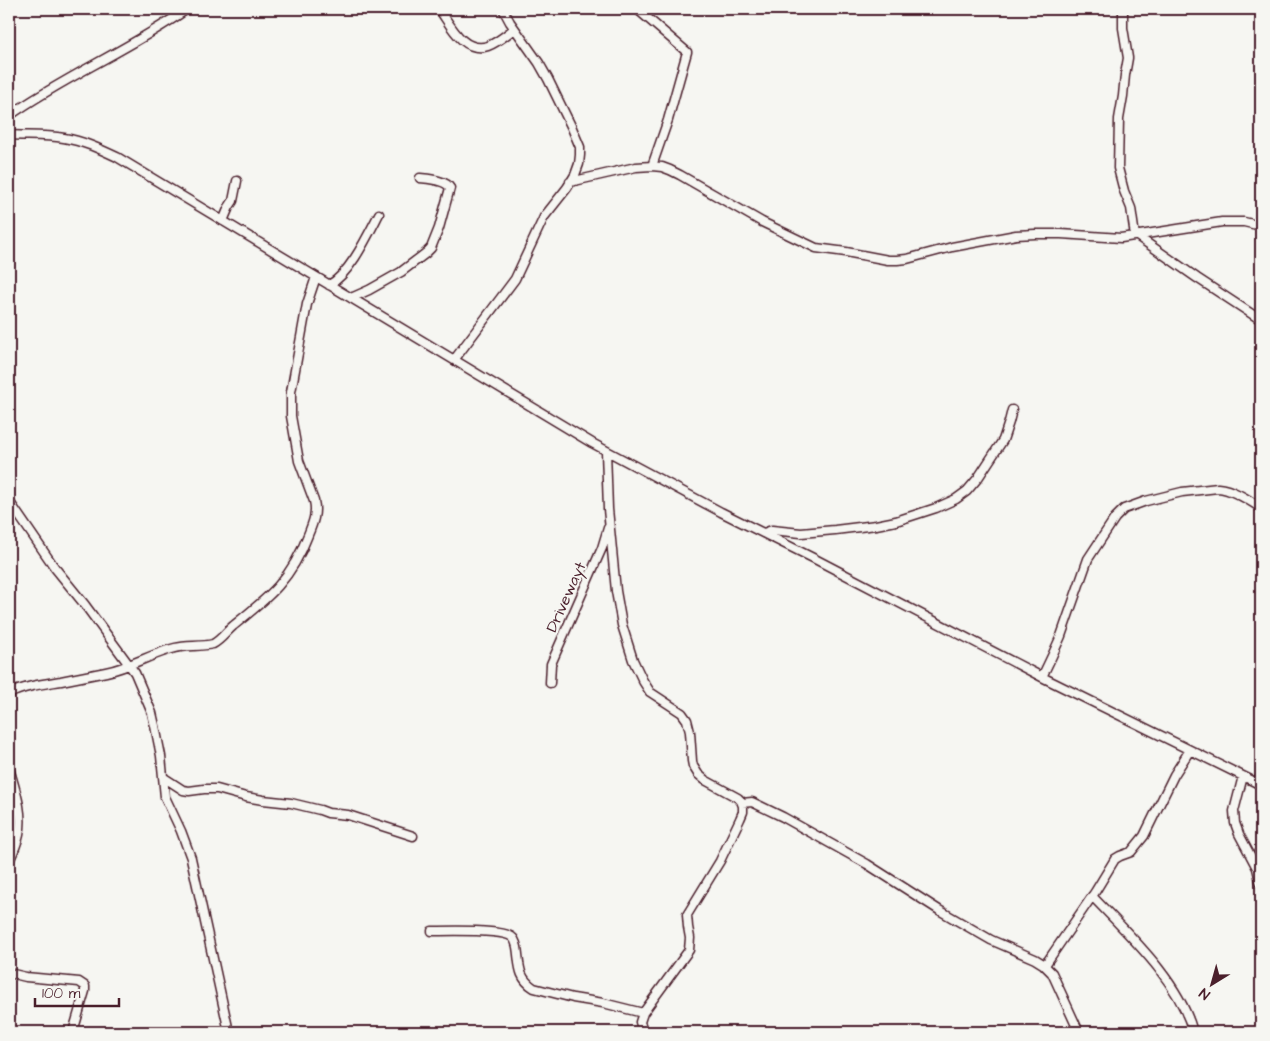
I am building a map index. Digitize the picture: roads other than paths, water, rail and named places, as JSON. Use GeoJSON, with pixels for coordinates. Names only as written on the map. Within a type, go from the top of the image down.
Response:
{"type":"FeatureCollection","features":[{"type":"Feature","properties":{"kind":"street"},"geometry":{"type":"LineString","coordinates":[[9,116],[44,93],[135,42],[187,9]]}},
{"type":"Feature","properties":{"kind":"street"},"geometry":{"type":"LineString","coordinates":[[439,9],[462,41],[480,48],[493,44],[514,29]]}},
{"type":"Feature","properties":{"kind":"street"},"geometry":{"type":"LineString","coordinates":[[454,360],[515,279],[544,217],[575,175],[579,164],[578,140],[565,113],[539,63],[514,29],[503,9]]}},
{"type":"Feature","properties":{"kind":"street"},"geometry":{"type":"LineString","coordinates":[[637,9],[687,52],[668,120],[652,166]]}},
{"type":"Feature","properties":{"kind":"street"},"geometry":{"type":"LineString","coordinates":[[1123,9],[1123,28],[1128,58],[1119,119],[1118,168],[1124,191],[1132,208],[1136,236],[1261,320]]}},
{"type":"Feature","properties":{"kind":"street"},"geometry":{"type":"LineString","coordinates":[[9,135],[60,138],[91,146],[117,157],[606,451],[1042,677],[1261,785]]}},
{"type":"Feature","properties":{"kind":"street"},"geometry":{"type":"LineString","coordinates":[[570,182],[636,167],[662,167],[680,174],[744,212],[816,248],[888,260],[907,259],[952,247],[1016,235],[1061,234],[1121,238],[1232,222],[1244,222],[1261,226]]}},
{"type":"Feature","properties":{"kind":"street"},"geometry":{"type":"LineString","coordinates":[[351,298],[401,272],[431,248],[439,228],[450,188],[445,183],[420,178]]}},
{"type":"Feature","properties":{"kind":"street"},"geometry":{"type":"LineString","coordinates":[[223,221],[233,201],[237,181]]}},
{"type":"Feature","properties":{"kind":"street"},"geometry":{"type":"LineString","coordinates":[[329,285],[337,280],[362,247],[378,214]]}},
{"type":"Feature","properties":{"kind":"street"},"geometry":{"type":"LineString","coordinates":[[9,694],[38,685],[109,671],[175,648],[204,646],[215,643],[234,625],[266,600],[289,574],[298,558],[313,521],[316,508],[298,461],[291,416],[290,392],[307,304],[316,277]]}},
{"type":"Feature","properties":{"kind":"street"},"geometry":{"type":"LineString","coordinates":[[764,533],[772,530],[807,533],[876,525],[896,521],[936,508],[956,499],[967,491],[978,478],[1003,440],[1012,410]]}},
{"type":"Feature","properties":{"kind":"street"},"geometry":{"type":"LineString","coordinates":[[606,451],[613,567],[622,625],[633,660],[650,692],[685,716],[689,725],[693,766],[698,774],[704,780],[738,798],[742,803],[743,812],[720,861],[687,915],[690,950],[643,1014],[640,1022],[643,1032]]}},
{"type":"Feature","properties":{"kind":"street"},"geometry":{"type":"LineString","coordinates":[[1042,677],[1061,636],[1088,559],[1120,513],[1132,506],[1154,499],[1182,492],[1218,488],[1233,492],[1261,508]]}},
{"type":"Feature","properties":{"kind":"street"},"geometry":{"type":"LineString","coordinates":[[9,501],[55,568],[86,605],[135,673],[152,714],[162,756],[167,801],[181,831],[193,866],[229,1032]]}},
{"type":"Feature","properties":{"kind":"street","name":"Drivewayt"},"geometry":{"type":"LineString","coordinates":[[550,684],[552,664],[602,548],[610,521]]}},
{"type":"Feature","properties":{"kind":"street"},"geometry":{"type":"LineString","coordinates":[[1044,965],[1116,858],[1131,852],[1144,836],[1174,775],[1190,750]]}},
{"type":"Feature","properties":{"kind":"street"},"geometry":{"type":"LineString","coordinates":[[9,768],[18,802],[20,824],[19,836],[9,861]]}},
{"type":"Feature","properties":{"kind":"street"},"geometry":{"type":"LineString","coordinates":[[1243,776],[1234,811],[1235,823],[1257,868],[1261,885]]}},
{"type":"Feature","properties":{"kind":"street"},"geometry":{"type":"LineString","coordinates":[[163,777],[183,790],[217,789],[263,800],[291,803],[328,813],[348,815],[413,836]]}},
{"type":"Feature","properties":{"kind":"street"},"geometry":{"type":"LineString","coordinates":[[742,803],[752,802],[783,816],[868,864],[939,910],[991,940],[1035,959],[1044,965],[1052,973],[1079,1032]]}},
{"type":"Feature","properties":{"kind":"street"},"geometry":{"type":"LineString","coordinates":[[1092,896],[1142,948],[1161,973],[1185,1010],[1193,1032]]}},
{"type":"Feature","properties":{"kind":"street"},"geometry":{"type":"LineString","coordinates":[[432,931],[495,932],[509,935],[515,940],[521,975],[534,988],[643,1014]]}},
{"type":"Feature","properties":{"kind":"street"},"geometry":{"type":"LineString","coordinates":[[9,974],[72,981],[84,985],[85,991],[73,1032]]}}]}
